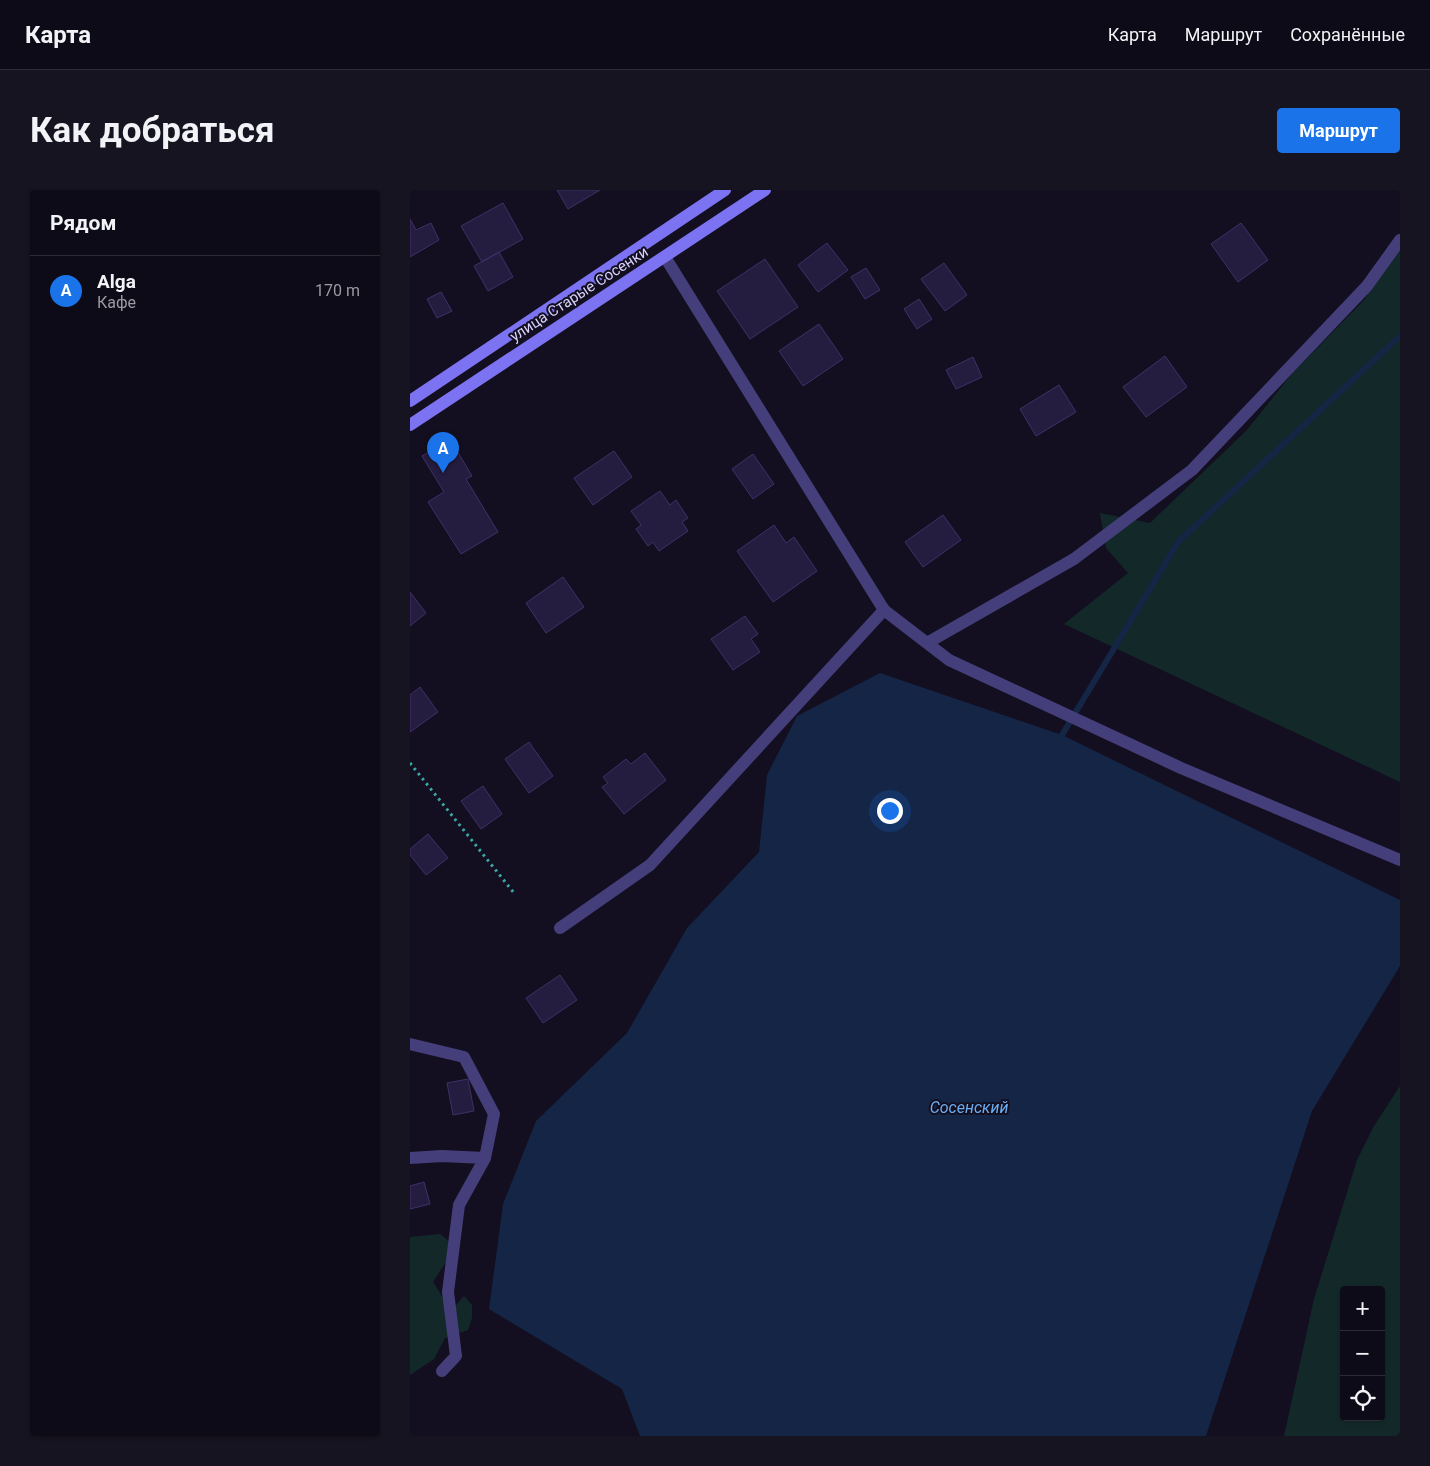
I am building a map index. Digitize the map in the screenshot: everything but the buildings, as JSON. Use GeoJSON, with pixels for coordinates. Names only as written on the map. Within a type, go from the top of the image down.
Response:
{"type":"FeatureCollection","features":[{"type":"Feature","properties":{"kind":"main road","name":"улица Старые Сосенки"},"geometry":{"type":"LineString","coordinates":[[410,401],[725,190]]}},
{"type":"Feature","properties":{"kind":"main road","name":"улица Старые Сосенки"},"geometry":{"type":"LineString","coordinates":[[410,425],[765,190]]}},
{"type":"Feature","properties":{"kind":"street"},"geometry":{"type":"LineString","coordinates":[[927,643],[1074,559],[1192,470],[1367,286],[1400,240]]}},
{"type":"Feature","properties":{"kind":"street"},"geometry":{"type":"LineString","coordinates":[[665,256],[884,610],[949,660],[1181,768],[1400,860]]}},
{"type":"Feature","properties":{"kind":"street"},"geometry":{"type":"LineString","coordinates":[[560,928],[650,865],[884,610]]}},
{"type":"Feature","properties":{"kind":"street"},"geometry":{"type":"LineString","coordinates":[[410,1044],[464,1057],[494,1114],[486,1158],[459,1205],[448,1292],[456,1356],[442,1371]]}},
{"type":"Feature","properties":{"kind":"street"},"geometry":{"type":"LineString","coordinates":[[410,1158],[442,1156],[486,1158]]}},
{"type":"Feature","properties":{"kind":"path"},"geometry":{"type":"LineString","coordinates":[[410,763],[514,893]]}},
{"type":"Feature","properties":{"kind":"green space"},"geometry":{"type":"Polygon","coordinates":[[[1400,237],[1400,782],[1064,624],[1128,573],[1106,548],[1100,513],[1150,523],[1247,430],[1290,376],[1365,299],[1400,237]]]}},
{"type":"Feature","properties":{"kind":"green space"},"geometry":{"type":"Polygon","coordinates":[[[1400,1086],[1400,1436],[1284,1436],[1314,1299],[1357,1160],[1374,1126],[1400,1086]]]}},
{"type":"Feature","properties":{"kind":"green space"},"geometry":{"type":"Polygon","coordinates":[[[440,1234],[450,1242],[452,1253],[433,1282],[445,1301],[456,1305],[464,1296],[472,1305],[472,1318],[468,1330],[445,1338],[434,1359],[410,1375],[410,1237],[440,1234]]]}},
{"type":"Feature","properties":{"kind":"water","name":"Сосенский"},"geometry":{"type":"Polygon","coordinates":[[[880,673],[1062,735],[1400,900],[1400,966],[1312,1111],[1206,1436],[640,1436],[622,1389],[489,1309],[503,1204],[536,1121],[627,1033],[687,928],[759,852],[767,775],[797,716],[880,673]]]}},
{"type":"Feature","properties":{"kind":"waterway"},"geometry":{"type":"LineString","coordinates":[[1061,743],[1062,735],[1178,542],[1400,336]]}},
{"type":"Feature","properties":{"kind":"place","name":"Alga"},"geometry":{"type":"Point","coordinates":[443,473]}}]}
